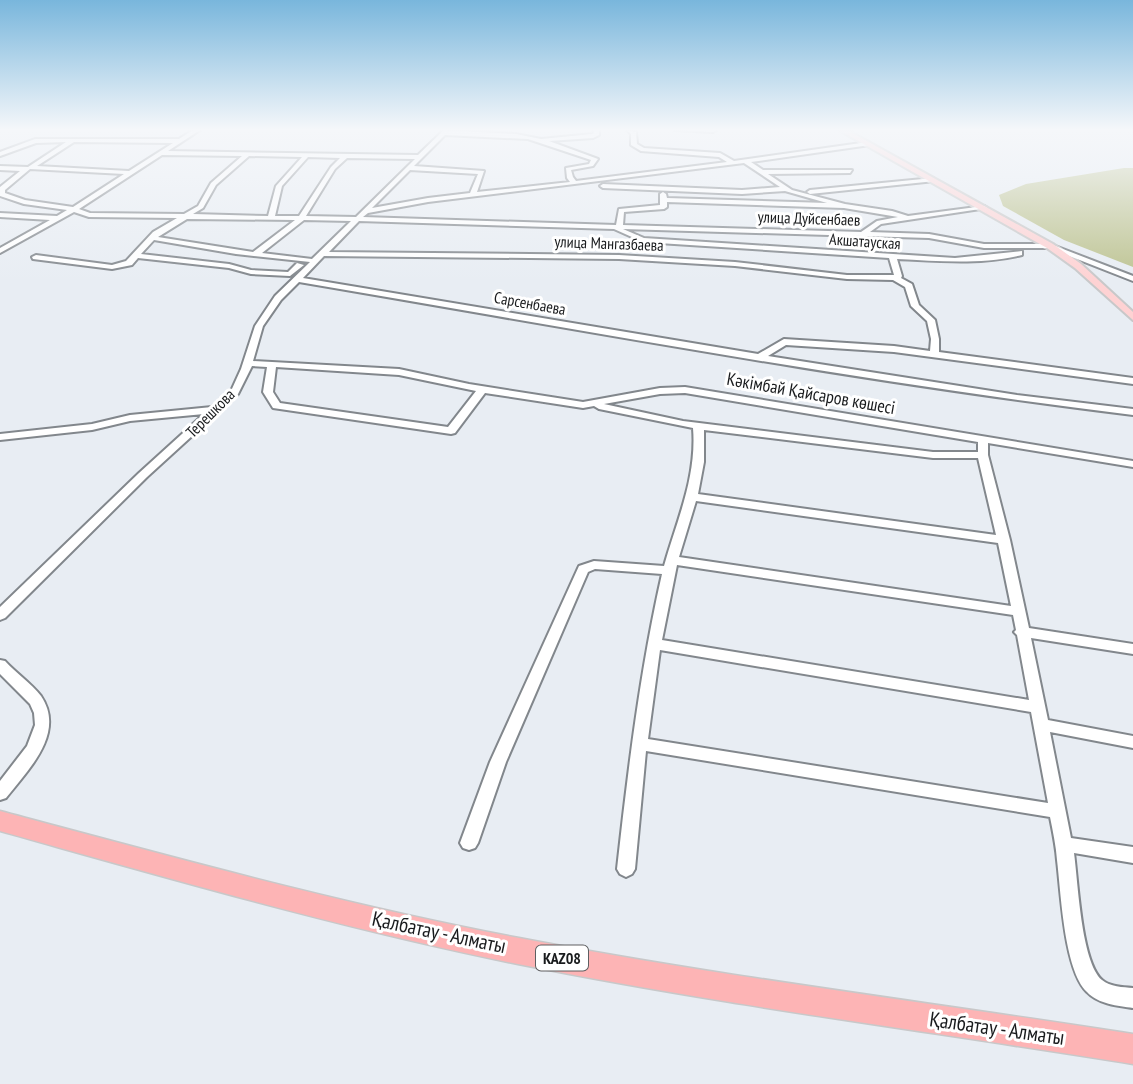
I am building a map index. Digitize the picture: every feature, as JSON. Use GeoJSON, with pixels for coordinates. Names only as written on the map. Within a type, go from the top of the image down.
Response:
{"type":"FeatureCollection","features":[{"type":"Feature","properties":{"kind":"highway","name":"Қалбатау - Алматы"},"geometry":{"type":"LineString","coordinates":[[0,821],[219,881],[430,931],[592,965],[721,984],[815,1002],[1133,1049]]}},
{"type":"Feature","properties":{"kind":"main road"},"geometry":{"type":"LineString","coordinates":[[934,181],[1050,246],[1079,266],[1133,317]]}},
{"type":"Feature","properties":{"kind":"street"},"geometry":{"type":"LineString","coordinates":[[14,181],[2,189],[2,194],[24,202],[74,209],[89,215],[357,219]]}},
{"type":"Feature","properties":{"kind":"street"},"geometry":{"type":"LineString","coordinates":[[0,251],[119,181]]}},
{"type":"Feature","properties":{"kind":"street"},"geometry":{"type":"LineString","coordinates":[[36,257],[112,267],[129,263],[153,238],[201,207],[217,181]]}},
{"type":"Feature","properties":{"kind":"street"},"geometry":{"type":"LineString","coordinates":[[271,218],[279,186],[284,181]]}},
{"type":"Feature","properties":{"kind":"street"},"geometry":{"type":"LineString","coordinates":[[255,254],[301,219],[325,181]]}},
{"type":"Feature","properties":{"kind":"street","name":"Терешкова"},"geometry":{"type":"LineString","coordinates":[[0,615],[143,475],[218,410],[234,392],[266,313],[314,258],[398,181]]}},
{"type":"Feature","properties":{"kind":"street"},"geometry":{"type":"LineString","coordinates":[[473,195],[479,181]]}},
{"type":"Feature","properties":{"kind":"street"},"geometry":{"type":"LineString","coordinates":[[367,211],[589,181]]}},
{"type":"Feature","properties":{"kind":"street"},"geometry":{"type":"LineString","coordinates":[[594,181],[608,186],[742,192],[785,189]]}},
{"type":"Feature","properties":{"kind":"street","name":"улица Дуйсенбаев"},"geometry":{"type":"LineString","coordinates":[[774,181],[785,189],[844,206],[892,213],[907,218]]}},
{"type":"Feature","properties":{"kind":"street"},"geometry":{"type":"LineString","coordinates":[[803,193],[927,181]]}},
{"type":"Feature","properties":{"kind":"street"},"geometry":{"type":"LineString","coordinates":[[616,227],[621,210],[664,207],[663,188]]}},
{"type":"Feature","properties":{"kind":"street"},"geometry":{"type":"LineString","coordinates":[[664,200],[844,206]]}},
{"type":"Feature","properties":{"kind":"street","name":"Акшатауская"},"geometry":{"type":"LineString","coordinates":[[864,233],[879,222],[984,208]]}},
{"type":"Feature","properties":{"kind":"street"},"geometry":{"type":"LineString","coordinates":[[0,215],[58,218]]}},
{"type":"Feature","properties":{"kind":"street"},"geometry":{"type":"LineString","coordinates":[[0,222],[22,216]]}},
{"type":"Feature","properties":{"kind":"street","name":"улица Дуйсенбаев"},"geometry":{"type":"LineString","coordinates":[[357,219],[864,233],[929,236],[984,246],[1050,246]]}},
{"type":"Feature","properties":{"kind":"street","name":"Акшатауская"},"geometry":{"type":"LineString","coordinates":[[616,227],[643,240],[893,257],[979,259],[1002,257],[1032,247]]}},
{"type":"Feature","properties":{"kind":"street","name":"улица Мангазбаева"},"geometry":{"type":"LineString","coordinates":[[153,238],[255,254],[314,258],[619,257],[736,264],[847,277],[895,278]]}},
{"type":"Feature","properties":{"kind":"street"},"geometry":{"type":"LineString","coordinates":[[170,260],[196,244]]}},
{"type":"Feature","properties":{"kind":"street"},"geometry":{"type":"LineString","coordinates":[[1050,246],[1133,279]]}},
{"type":"Feature","properties":{"kind":"street"},"geometry":{"type":"LineString","coordinates":[[138,256],[229,265],[251,272],[290,274],[314,258]]}},
{"type":"Feature","properties":{"kind":"street"},"geometry":{"type":"LineString","coordinates":[[893,257],[898,276],[895,278],[909,286],[910,297],[916,310],[931,320],[935,339],[934,354]]}},
{"type":"Feature","properties":{"kind":"street","name":"Сарсенбаева"},"geometry":{"type":"LineString","coordinates":[[296,279],[1017,398],[1133,412]]}},
{"type":"Feature","properties":{"kind":"street"},"geometry":{"type":"LineString","coordinates":[[759,357],[784,342],[894,349],[1133,381]]}},
{"type":"Feature","properties":{"kind":"street","name":"Кәкімбай Қайсаров көшесі"},"geometry":{"type":"LineString","coordinates":[[248,363],[399,372],[483,389],[592,405],[660,391],[685,390],[983,447],[1133,464]]}},
{"type":"Feature","properties":{"kind":"street"},"geometry":{"type":"LineString","coordinates":[[272,365],[265,390],[268,399],[276,406],[452,431],[483,389]]}},
{"type":"Feature","properties":{"kind":"street"},"geometry":{"type":"LineString","coordinates":[[592,405],[698,426],[933,455],[983,447],[1004,540],[1055,811],[1064,844],[1081,960],[1092,985],[1114,996],[1133,998]]}},
{"type":"Feature","properties":{"kind":"street"},"geometry":{"type":"LineString","coordinates":[[0,437],[92,427],[130,418],[218,410]]}},
{"type":"Feature","properties":{"kind":"street"},"geometry":{"type":"LineString","coordinates":[[626,869],[639,744],[655,644],[671,565],[692,497],[700,438],[698,426]]}},
{"type":"Feature","properties":{"kind":"street"},"geometry":{"type":"LineString","coordinates":[[692,497],[1004,540]]}},
{"type":"Feature","properties":{"kind":"street"},"geometry":{"type":"LineString","coordinates":[[468,843],[498,762],[583,569],[594,565],[671,565],[1017,611]]}},
{"type":"Feature","properties":{"kind":"street"},"geometry":{"type":"LineString","coordinates":[[1021,632],[1133,649]]}},
{"type":"Feature","properties":{"kind":"street"},"geometry":{"type":"LineString","coordinates":[[655,644],[1036,708]]}},
{"type":"Feature","properties":{"kind":"street"},"geometry":{"type":"LineString","coordinates":[[0,665],[38,703],[42,723],[40,738],[32,752],[0,793]]}},
{"type":"Feature","properties":{"kind":"street"},"geometry":{"type":"LineString","coordinates":[[1040,724],[1133,742]]}},
{"type":"Feature","properties":{"kind":"street"},"geometry":{"type":"LineString","coordinates":[[639,744],[1055,811]]}},
{"type":"Feature","properties":{"kind":"street"},"geometry":{"type":"LineString","coordinates":[[1064,844],[1133,855]]}},
{"type":"Feature","properties":{"kind":"green space"},"geometry":{"type":"Polygon","coordinates":[[[1047,181],[1133,181],[1133,267],[1064,240],[1003,206],[999,195],[1026,184],[1047,181]]]}}]}
